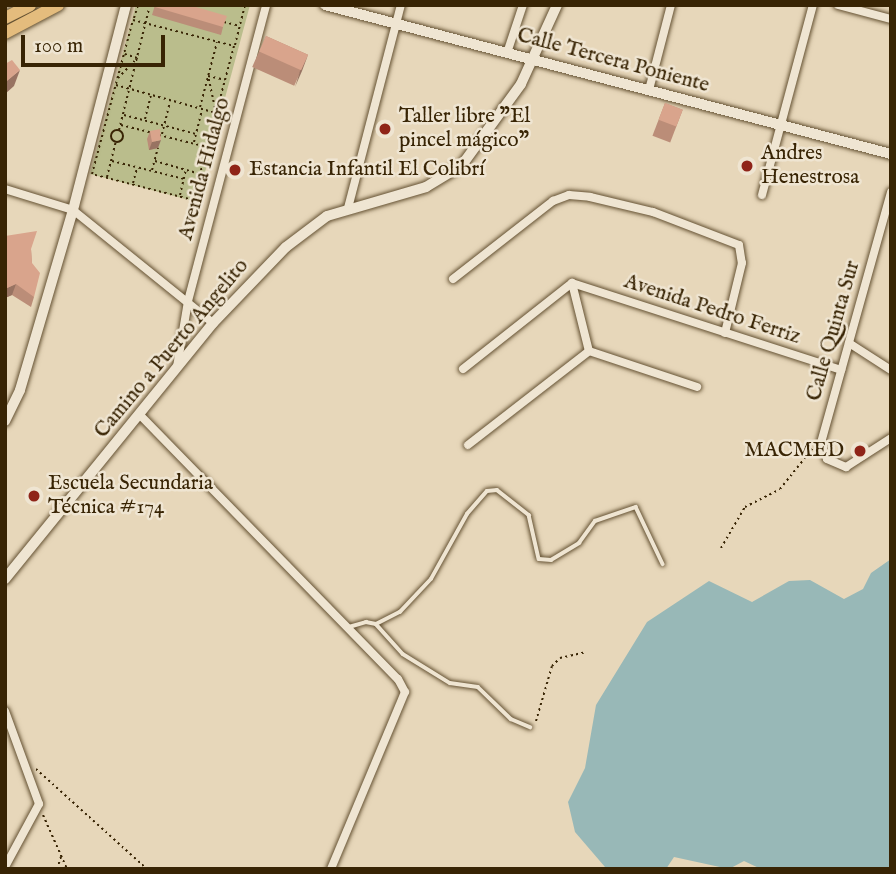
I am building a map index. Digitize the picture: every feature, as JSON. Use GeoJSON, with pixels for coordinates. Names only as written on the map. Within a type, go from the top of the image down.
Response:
{"type":"FeatureCollection","features":[{"type":"Feature","properties":{"kind":"highway"},"geometry":{"type":"LineString","coordinates":[[5,18],[30,5]]}},
{"type":"Feature","properties":{"kind":"highway"},"geometry":{"type":"LineString","coordinates":[[5,33],[58,5]]}},
{"type":"Feature","properties":{"kind":"street"},"geometry":{"type":"LineString","coordinates":[[5,421],[20,390],[73,210],[126,5]]}},
{"type":"Feature","properties":{"kind":"street","name":"Avenida Hidalgo"},"geometry":{"type":"LineString","coordinates":[[177,370],[188,301],[266,5]]}},
{"type":"Feature","properties":{"kind":"street","name":"Calle Tercera Poniente"},"geometry":{"type":"LineString","coordinates":[[325,5],[891,154]]}},
{"type":"Feature","properties":{"kind":"street"},"geometry":{"type":"LineString","coordinates":[[348,208],[401,5]]}},
{"type":"Feature","properties":{"kind":"street"},"geometry":{"type":"LineString","coordinates":[[507,53],[523,5]]}},
{"type":"Feature","properties":{"kind":"street","name":"Camino a Puerto Angelito"},"geometry":{"type":"LineString","coordinates":[[5,579],[213,323],[296,239],[327,216],[426,187],[462,165],[480,146],[533,60],[557,5]]}},
{"type":"Feature","properties":{"kind":"street"},"geometry":{"type":"LineString","coordinates":[[649,90],[671,5]]}},
{"type":"Feature","properties":{"kind":"street"},"geometry":{"type":"LineString","coordinates":[[762,195],[784,126],[813,5]]}},
{"type":"Feature","properties":{"kind":"street"},"geometry":{"type":"LineString","coordinates":[[838,5],[891,19]]}},
{"type":"Feature","properties":{"kind":"street"},"geometry":{"type":"LineString","coordinates":[[5,189],[73,210],[213,323]]}},
{"type":"Feature","properties":{"kind":"street","name":"Calle Quinta Sur"},"geometry":{"type":"LineString","coordinates":[[822,436],[891,191]]}},
{"type":"Feature","properties":{"kind":"street"},"geometry":{"type":"LineString","coordinates":[[453,279],[553,201],[569,195],[590,197],[653,212],[739,245],[742,263],[724,333]]}},
{"type":"Feature","properties":{"kind":"street"},"geometry":{"type":"LineString","coordinates":[[463,369],[572,284],[589,351]]}},
{"type":"Feature","properties":{"kind":"street","name":"Avenida Pedro Ferriz"},"geometry":{"type":"LineString","coordinates":[[572,284],[841,370]]}},
{"type":"Feature","properties":{"kind":"street"},"geometry":{"type":"LineString","coordinates":[[849,343],[891,370]]}},
{"type":"Feature","properties":{"kind":"street"},"geometry":{"type":"LineString","coordinates":[[589,351],[697,387]]}},
{"type":"Feature","properties":{"kind":"street"},"geometry":{"type":"LineString","coordinates":[[468,445],[589,351]]}},
{"type":"Feature","properties":{"kind":"street"},"geometry":{"type":"LineString","coordinates":[[140,415],[398,679],[405,692],[331,869]]}},
{"type":"Feature","properties":{"kind":"street"},"geometry":{"type":"LineString","coordinates":[[822,436],[827,459],[846,467],[891,438]]}},
{"type":"Feature","properties":{"kind":"street"},"geometry":{"type":"LineString","coordinates":[[5,710],[39,804],[5,867]]}},
{"type":"Feature","properties":{"kind":"lane"},"geometry":{"type":"LineString","coordinates":[[376,624],[400,612],[431,579],[451,550],[467,514],[487,491],[497,490],[529,515],[539,559],[551,561],[579,543],[595,521],[633,506],[643,516],[663,564]]}},
{"type":"Feature","properties":{"kind":"lane"},"geometry":{"type":"LineString","coordinates":[[348,627],[366,622],[376,624],[403,654],[450,683],[478,687],[511,719],[530,726]]}},
{"type":"Feature","properties":{"kind":"path"},"geometry":{"type":"LineString","coordinates":[[138,5],[92,173],[193,200],[246,5]]}},
{"type":"Feature","properties":{"kind":"path"},"geometry":{"type":"LineString","coordinates":[[107,178],[117,142],[123,137],[119,130],[120,125],[150,5]]}},
{"type":"Feature","properties":{"kind":"path"},"geometry":{"type":"LineString","coordinates":[[214,19],[240,26]]}},
{"type":"Feature","properties":{"kind":"path"},"geometry":{"type":"LineString","coordinates":[[134,20],[234,46]]}},
{"type":"Feature","properties":{"kind":"path"},"geometry":{"type":"LineString","coordinates":[[193,144],[217,42]]}},
{"type":"Feature","properties":{"kind":"path"},"geometry":{"type":"LineString","coordinates":[[124,54],[137,58]]}},
{"type":"Feature","properties":{"kind":"path"},"geometry":{"type":"LineString","coordinates":[[117,80],[137,58]]}},
{"type":"Feature","properties":{"kind":"path"},"geometry":{"type":"LineString","coordinates":[[208,76],[225,80]]}},
{"type":"Feature","properties":{"kind":"path"},"geometry":{"type":"LineString","coordinates":[[208,76],[216,113]]}},
{"type":"Feature","properties":{"kind":"path"},"geometry":{"type":"LineString","coordinates":[[116,85],[216,113]]}},
{"type":"Feature","properties":{"kind":"path"},"geometry":{"type":"LineString","coordinates":[[145,120],[151,95]]}},
{"type":"Feature","properties":{"kind":"path"},"geometry":{"type":"LineString","coordinates":[[160,142],[171,100]]}},
{"type":"Feature","properties":{"kind":"path"},"geometry":{"type":"LineString","coordinates":[[123,114],[196,134]]}},
{"type":"Feature","properties":{"kind":"path"},"geometry":{"type":"LineString","coordinates":[[120,125],[207,147]]}},
{"type":"Feature","properties":{"kind":"path"},"geometry":{"type":"LineString","coordinates":[[117,142],[111,136],[119,130]]}},
{"type":"Feature","properties":{"kind":"path"},"geometry":{"type":"LineString","coordinates":[[152,171],[158,148]]}},
{"type":"Feature","properties":{"kind":"path"},"geometry":{"type":"LineString","coordinates":[[112,161],[184,180]]}},
{"type":"Feature","properties":{"kind":"path"},"geometry":{"type":"LineString","coordinates":[[155,161],[200,174]]}},
{"type":"Feature","properties":{"kind":"path"},"geometry":{"type":"LineString","coordinates":[[171,176],[174,166]]}},
{"type":"Feature","properties":{"kind":"path"},"geometry":{"type":"LineString","coordinates":[[132,184],[137,167]]}},
{"type":"Feature","properties":{"kind":"path"},"geometry":{"type":"LineString","coordinates":[[179,196],[186,170]]}},
{"type":"Feature","properties":{"kind":"path"},"geometry":{"type":"LineString","coordinates":[[721,548],[745,507],[780,489],[822,436]]}},
{"type":"Feature","properties":{"kind":"path"},"geometry":{"type":"LineString","coordinates":[[530,726],[552,666],[560,658],[586,652]]}},
{"type":"Feature","properties":{"kind":"path"},"geometry":{"type":"LineString","coordinates":[[35,768],[147,869]]}},
{"type":"Feature","properties":{"kind":"path"},"geometry":{"type":"LineString","coordinates":[[39,804],[67,869]]}},
{"type":"Feature","properties":{"kind":"path"},"geometry":{"type":"LineString","coordinates":[[57,869],[61,856]]}},
{"type":"Feature","properties":{"kind":"green space"},"geometry":{"type":"Polygon","coordinates":[[[136,5],[250,5],[197,202],[90,174],[136,5]]]}},
{"type":"Feature","properties":{"kind":"water"},"geometry":{"type":"Polygon","coordinates":[[[891,559],[891,869],[761,869],[744,861],[729,869],[674,857],[666,869],[605,867],[575,832],[568,802],[585,768],[596,705],[647,622],[709,581],[752,602],[789,581],[810,580],[844,599],[863,589],[871,573],[891,559]]]}},
{"type":"Feature","properties":{"kind":"building"},"geometry":{"type":"Polygon","coordinates":[[[155,5],[189,5],[227,16],[223,27],[155,5]]]}},
{"type":"Feature","properties":{"kind":"building"},"geometry":{"type":"Polygon","coordinates":[[[266,36],[308,55],[301,70],[259,52],[266,36]]]}},
{"type":"Feature","properties":{"kind":"building"},"geometry":{"type":"Polygon","coordinates":[[[12,60],[20,70],[5,82],[5,64],[12,60]]]}},
{"type":"Feature","properties":{"kind":"building"},"geometry":{"type":"Polygon","coordinates":[[[665,103],[683,110],[676,127],[659,120],[665,103]]]}},
{"type":"Feature","properties":{"kind":"building"},"geometry":{"type":"Polygon","coordinates":[[[160,129],[161,140],[152,142],[150,131],[160,129]]]}},
{"type":"Feature","properties":{"kind":"building"},"geometry":{"type":"Polygon","coordinates":[[[37,231],[31,249],[32,263],[40,273],[34,297],[16,284],[5,289],[5,236],[37,231]]]}},
{"type":"Feature","properties":{"kind":"place","name":"Taller libre \"El pincel mágico\""},"geometry":{"type":"Point","coordinates":[385,129]}},
{"type":"Feature","properties":{"kind":"place","name":"Andres Henestrosa"},"geometry":{"type":"Point","coordinates":[747,166]}},
{"type":"Feature","properties":{"kind":"place","name":"Estancia Infantil El Colibrí"},"geometry":{"type":"Point","coordinates":[235,170]}},
{"type":"Feature","properties":{"kind":"place","name":"MACMED"},"geometry":{"type":"Point","coordinates":[860,451]}},
{"type":"Feature","properties":{"kind":"place","name":"Escuela Secundaria Técnica #174"},"geometry":{"type":"Point","coordinates":[34,496]}}]}
